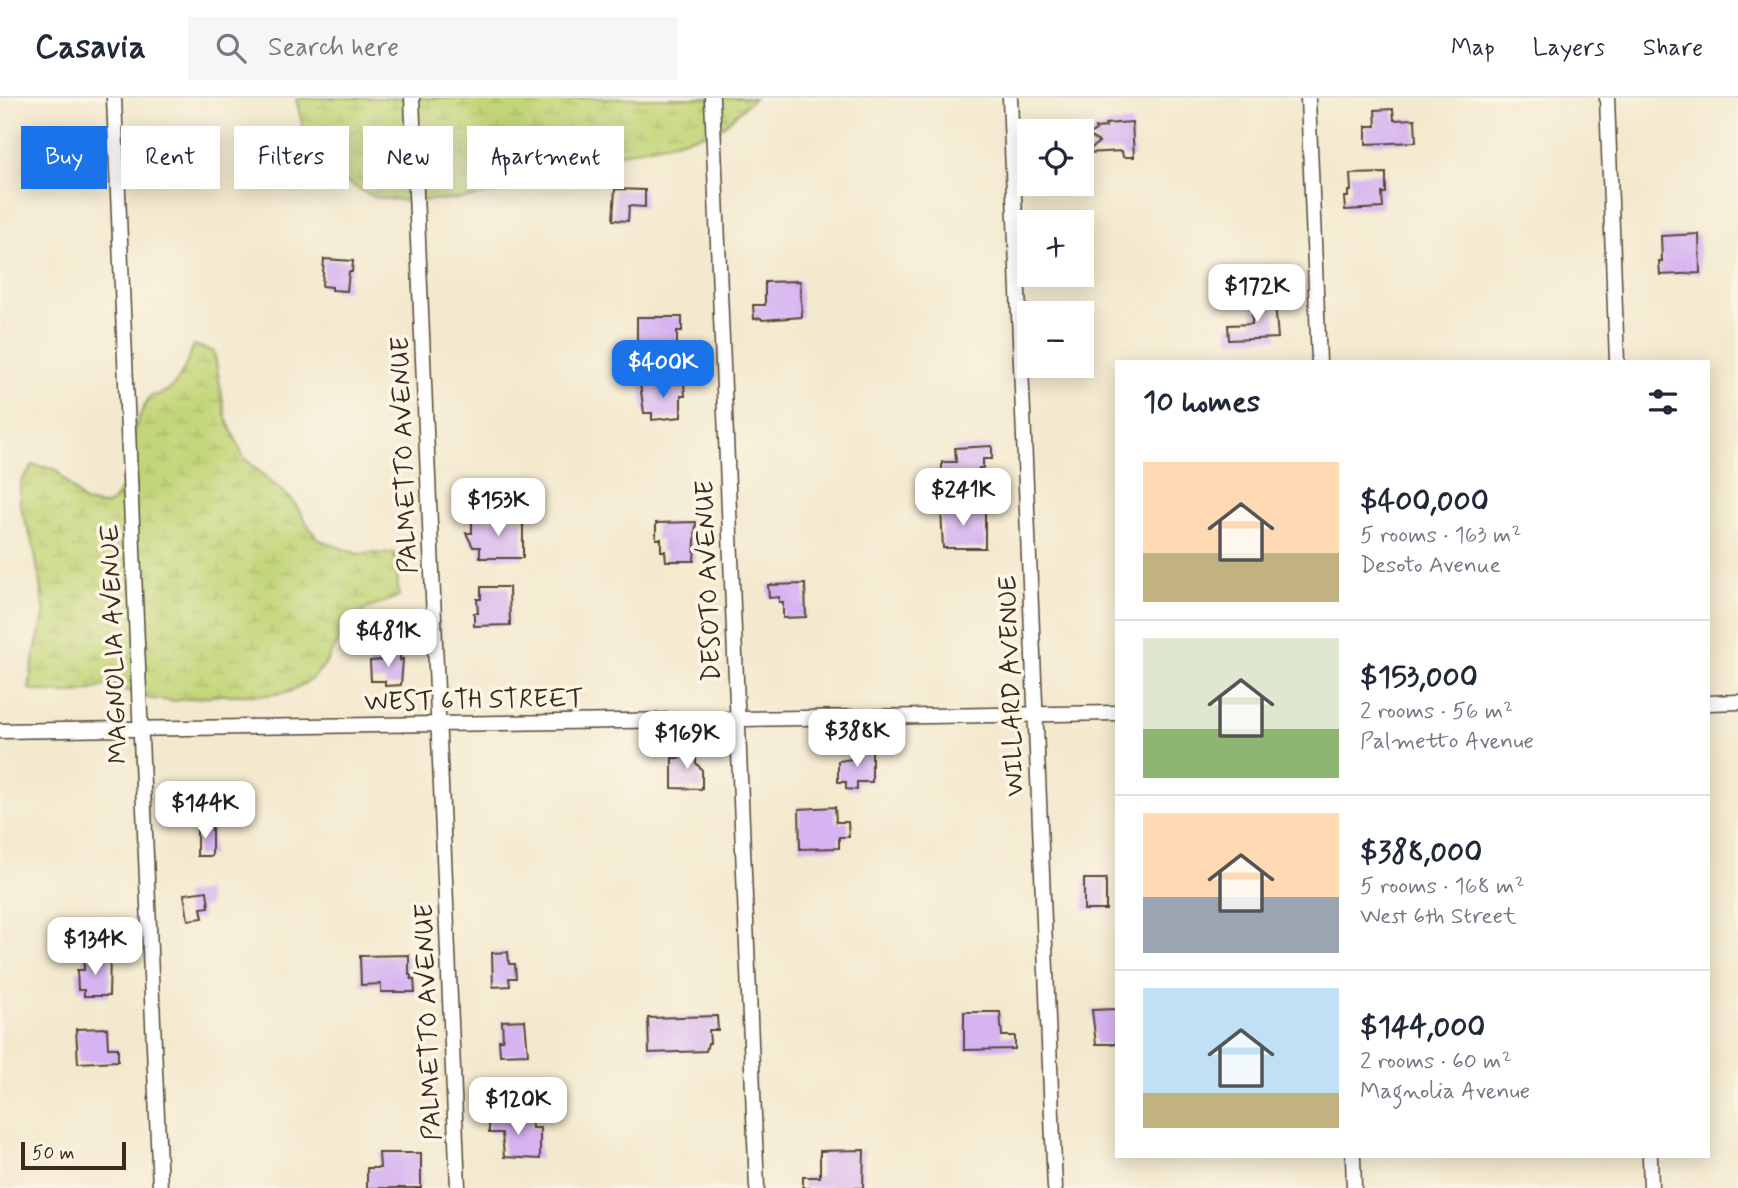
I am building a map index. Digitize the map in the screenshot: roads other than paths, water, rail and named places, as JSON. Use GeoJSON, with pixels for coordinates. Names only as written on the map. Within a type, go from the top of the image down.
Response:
{"type":"FeatureCollection","features":[{"type":"Feature","properties":{"kind":"street","name":"MAGNOLIA AVENUE"},"geometry":{"type":"LineString","coordinates":[[114,98],[160,1188]]}},
{"type":"Feature","properties":{"kind":"street","name":"PALMETTO AVENUE"},"geometry":{"type":"LineString","coordinates":[[412,98],[458,1188]]}},
{"type":"Feature","properties":{"kind":"street","name":"DESOTO AVENUE"},"geometry":{"type":"LineString","coordinates":[[712,98],[757,1188]]}},
{"type":"Feature","properties":{"kind":"street","name":"WILLARD AVENUE"},"geometry":{"type":"LineString","coordinates":[[1010,98],[1055,1188]]}},
{"type":"Feature","properties":{"kind":"street"},"geometry":{"type":"LineString","coordinates":[[1308,98],[1319,360]]}},
{"type":"Feature","properties":{"kind":"street"},"geometry":{"type":"LineString","coordinates":[[1607,98],[1617,360]]}},
{"type":"Feature","properties":{"kind":"street"},"geometry":{"type":"LineString","coordinates":[[1710,703],[1738,702]]}},
{"type":"Feature","properties":{"kind":"street","name":"WEST 6TH STREET"},"geometry":{"type":"LineString","coordinates":[[0,732],[1115,713]]}},
{"type":"Feature","properties":{"kind":"street"},"geometry":{"type":"LineString","coordinates":[[1353,1158],[1354,1188]]}},
{"type":"Feature","properties":{"kind":"street"},"geometry":{"type":"LineString","coordinates":[[1650,1158],[1651,1188]]}}]}
